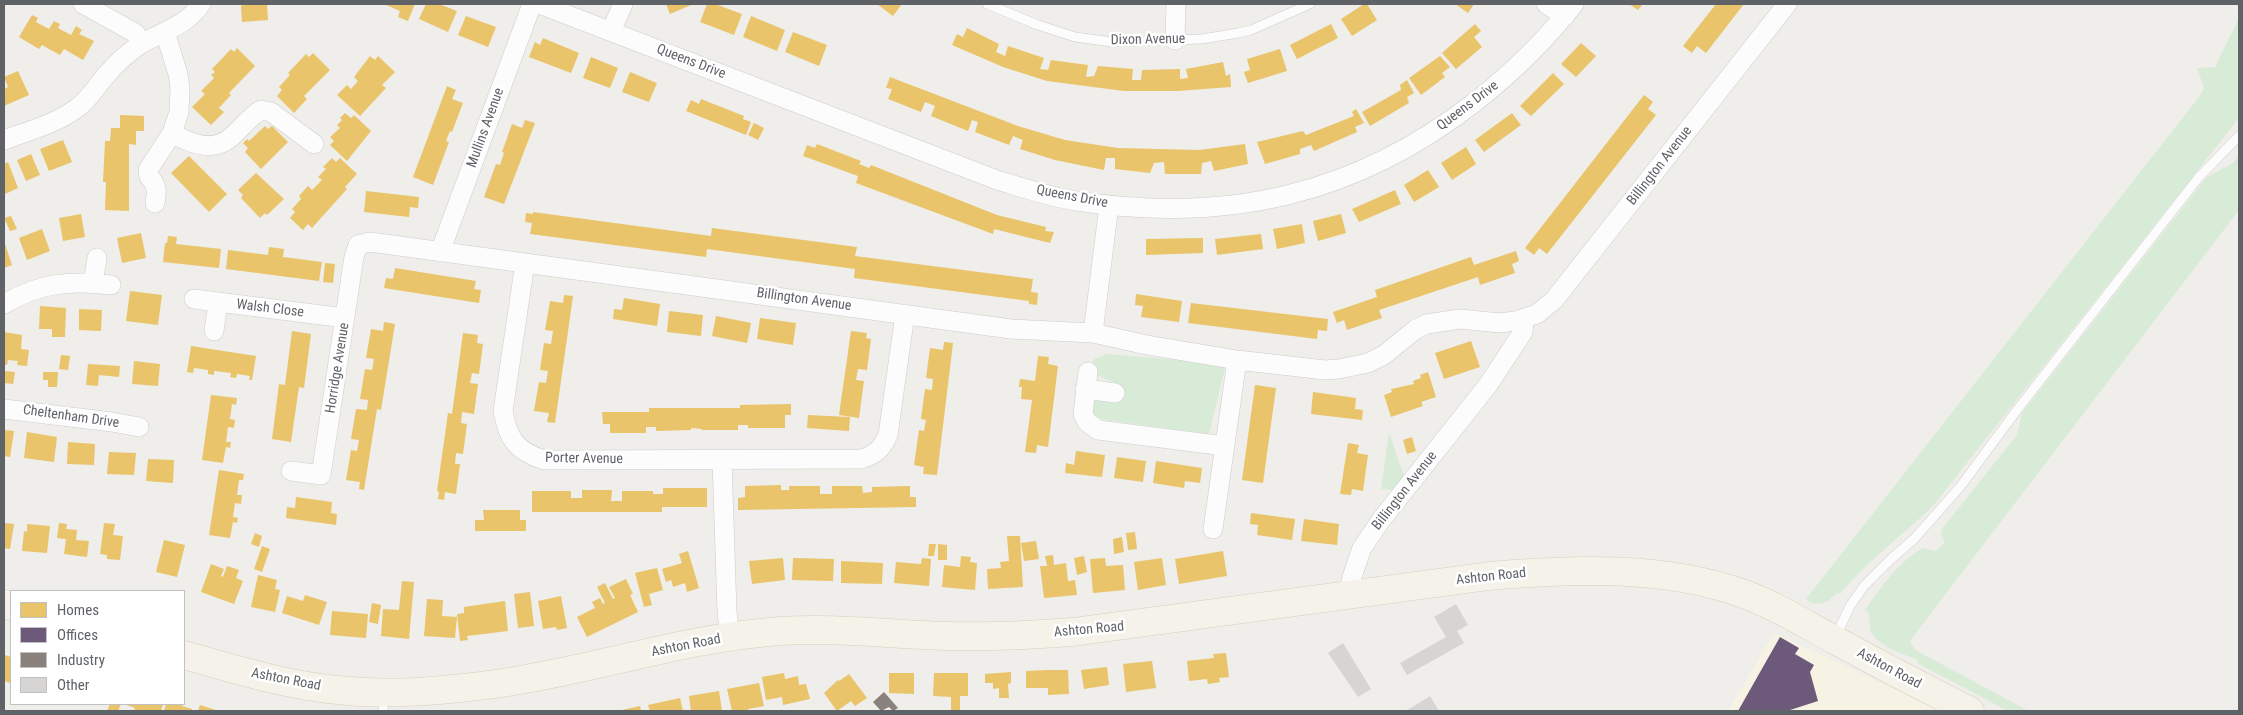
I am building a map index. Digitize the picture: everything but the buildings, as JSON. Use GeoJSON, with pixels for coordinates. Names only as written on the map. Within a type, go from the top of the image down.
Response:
{"type":"FeatureCollection","features":[{"type":"Feature","properties":{"kind":"main road","name":"Ashton Road"},"geometry":{"type":"LineString","coordinates":[[185,654],[273,679],[337,690],[383,702],[496,684],[730,637],[780,631],[822,630],[950,636],[1065,633],[1124,627],[1489,576],[1535,572],[1643,573],[1701,582],[1744,594],[1789,613],[1834,640],[1970,711]]}},
{"type":"Feature","properties":{"kind":"street"},"geometry":{"type":"LineString","coordinates":[[83,4],[135,33],[142,43]]}},
{"type":"Feature","properties":{"kind":"street"},"geometry":{"type":"LineString","coordinates":[[4,140],[45,124],[78,108],[109,71],[142,43],[176,28],[191,16],[201,4]]}},
{"type":"Feature","properties":{"kind":"street","name":"Mullins Avenue"},"geometry":{"type":"LineString","coordinates":[[440,252],[532,4]]}},
{"type":"Feature","properties":{"kind":"street","name":"Queens Drive"},"geometry":{"type":"LineString","coordinates":[[539,4],[997,180],[1076,201],[1109,205],[1191,209],[1223,207],[1289,195],[1351,176],[1407,148],[1453,119],[1516,68],[1569,10]]}},
{"type":"Feature","properties":{"kind":"street"},"geometry":{"type":"LineString","coordinates":[[611,32],[623,4]]}},
{"type":"Feature","properties":{"kind":"street"},"geometry":{"type":"LineString","coordinates":[[1175,40],[1176,4]]}},
{"type":"Feature","properties":{"kind":"street"},"geometry":{"type":"LineString","coordinates":[[1546,4],[1569,10]]}},
{"type":"Feature","properties":{"kind":"street","name":"Billington Avenue"},"geometry":{"type":"LineString","coordinates":[[370,242],[1011,329],[1093,333],[1147,345],[1237,360],[1325,370],[1339,369],[1368,363],[1384,355],[1416,329],[1427,324],[1460,319],[1500,323],[1524,320],[1537,314],[1554,300],[1787,4]]}},
{"type":"Feature","properties":{"kind":"street"},"geometry":{"type":"LineString","coordinates":[[155,203],[157,190],[155,183],[149,177],[148,170],[172,132],[179,112],[180,88],[165,32]]}},
{"type":"Feature","properties":{"kind":"street"},"geometry":{"type":"LineString","coordinates":[[172,132],[184,140],[199,145],[215,146],[228,140],[253,114],[261,110],[271,112],[314,144]]}},
{"type":"Feature","properties":{"kind":"street"},"geometry":{"type":"LineString","coordinates":[[1093,333],[1109,205]]}},
{"type":"Feature","properties":{"kind":"street","name":"Horridge Avenue"},"geometry":{"type":"LineString","coordinates":[[291,471],[320,474],[355,250],[358,245],[370,242]]}},
{"type":"Feature","properties":{"kind":"street"},"geometry":{"type":"LineString","coordinates":[[4,304],[32,290],[57,283],[102,284],[97,258]]}},
{"type":"Feature","properties":{"kind":"street","name":"Porter Avenue"},"geometry":{"type":"LineString","coordinates":[[525,263],[503,411],[506,427],[520,449],[529,455],[544,460],[861,459],[878,451],[884,445],[888,435],[905,314]]}},
{"type":"Feature","properties":{"kind":"street","name":"Walsh Close"},"geometry":{"type":"LineString","coordinates":[[194,299],[345,318]]}},
{"type":"Feature","properties":{"kind":"street"},"geometry":{"type":"LineString","coordinates":[[214,331],[218,302]]}},
{"type":"Feature","properties":{"kind":"street","name":"Billington Avenue"},"geometry":{"type":"LineString","coordinates":[[1349,595],[1352,577],[1362,548],[1381,520],[1488,385],[1523,332],[1524,320]]}},
{"type":"Feature","properties":{"kind":"street"},"geometry":{"type":"LineString","coordinates":[[1213,529],[1237,360]]}},
{"type":"Feature","properties":{"kind":"street"},"geometry":{"type":"LineString","coordinates":[[1115,394],[1087,380],[1083,414],[1087,422],[1098,430],[1225,446]]}},
{"type":"Feature","properties":{"kind":"street","name":"Cheltenham Drive"},"geometry":{"type":"LineString","coordinates":[[4,409],[139,427]]}},
{"type":"Feature","properties":{"kind":"street"},"geometry":{"type":"LineString","coordinates":[[722,460],[726,612],[730,637]]}},
{"type":"Feature","properties":{"kind":"lane","name":"Dixon Avenue"},"geometry":{"type":"LineString","coordinates":[[987,4],[1038,25],[1076,36],[1112,42],[1202,39],[1251,30],[1310,4]]}},
{"type":"Feature","properties":{"kind":"lane"},"geometry":{"type":"LineString","coordinates":[[1834,640],[1850,606],[1864,586],[1914,539],[1960,487],[2017,410],[2200,177],[2239,136]]}},
{"type":"Feature","properties":{"kind":"shaded area"},"geometry":{"type":"Polygon","coordinates":[[[1774,633],[1918,700],[1940,711],[1728,711],[1774,633]]]}},
{"type":"Feature","properties":{"kind":"green space"},"geometry":{"type":"Polygon","coordinates":[[[2239,18],[2239,118],[1933,506],[1873,560],[1840,594],[1836,593],[1826,602],[1818,604],[1810,602],[1806,599],[2199,97],[2204,88],[2197,68],[2215,67],[2239,18]]]}},
{"type":"Feature","properties":{"kind":"green space"},"geometry":{"type":"Polygon","coordinates":[[[2239,156],[2239,210],[1910,643],[1917,651],[2029,711],[2008,711],[1919,664],[1916,659],[1884,645],[1870,630],[1869,613],[1865,610],[1877,592],[1898,567],[1914,553],[1923,548],[1935,551],[1945,543],[1941,535],[1942,529],[2017,435],[2022,413],[2207,177],[2233,163],[2239,156]]]}},
{"type":"Feature","properties":{"kind":"green space"},"geometry":{"type":"Polygon","coordinates":[[[1107,354],[1226,364],[1209,434],[1106,420],[1093,416],[1092,399],[1116,398],[1118,384],[1095,375],[1091,366],[1094,359],[1107,354]]]}},
{"type":"Feature","properties":{"kind":"green space"},"geometry":{"type":"Polygon","coordinates":[[[1389,433],[1405,479],[1393,490],[1381,489],[1389,433]]]}}]}
